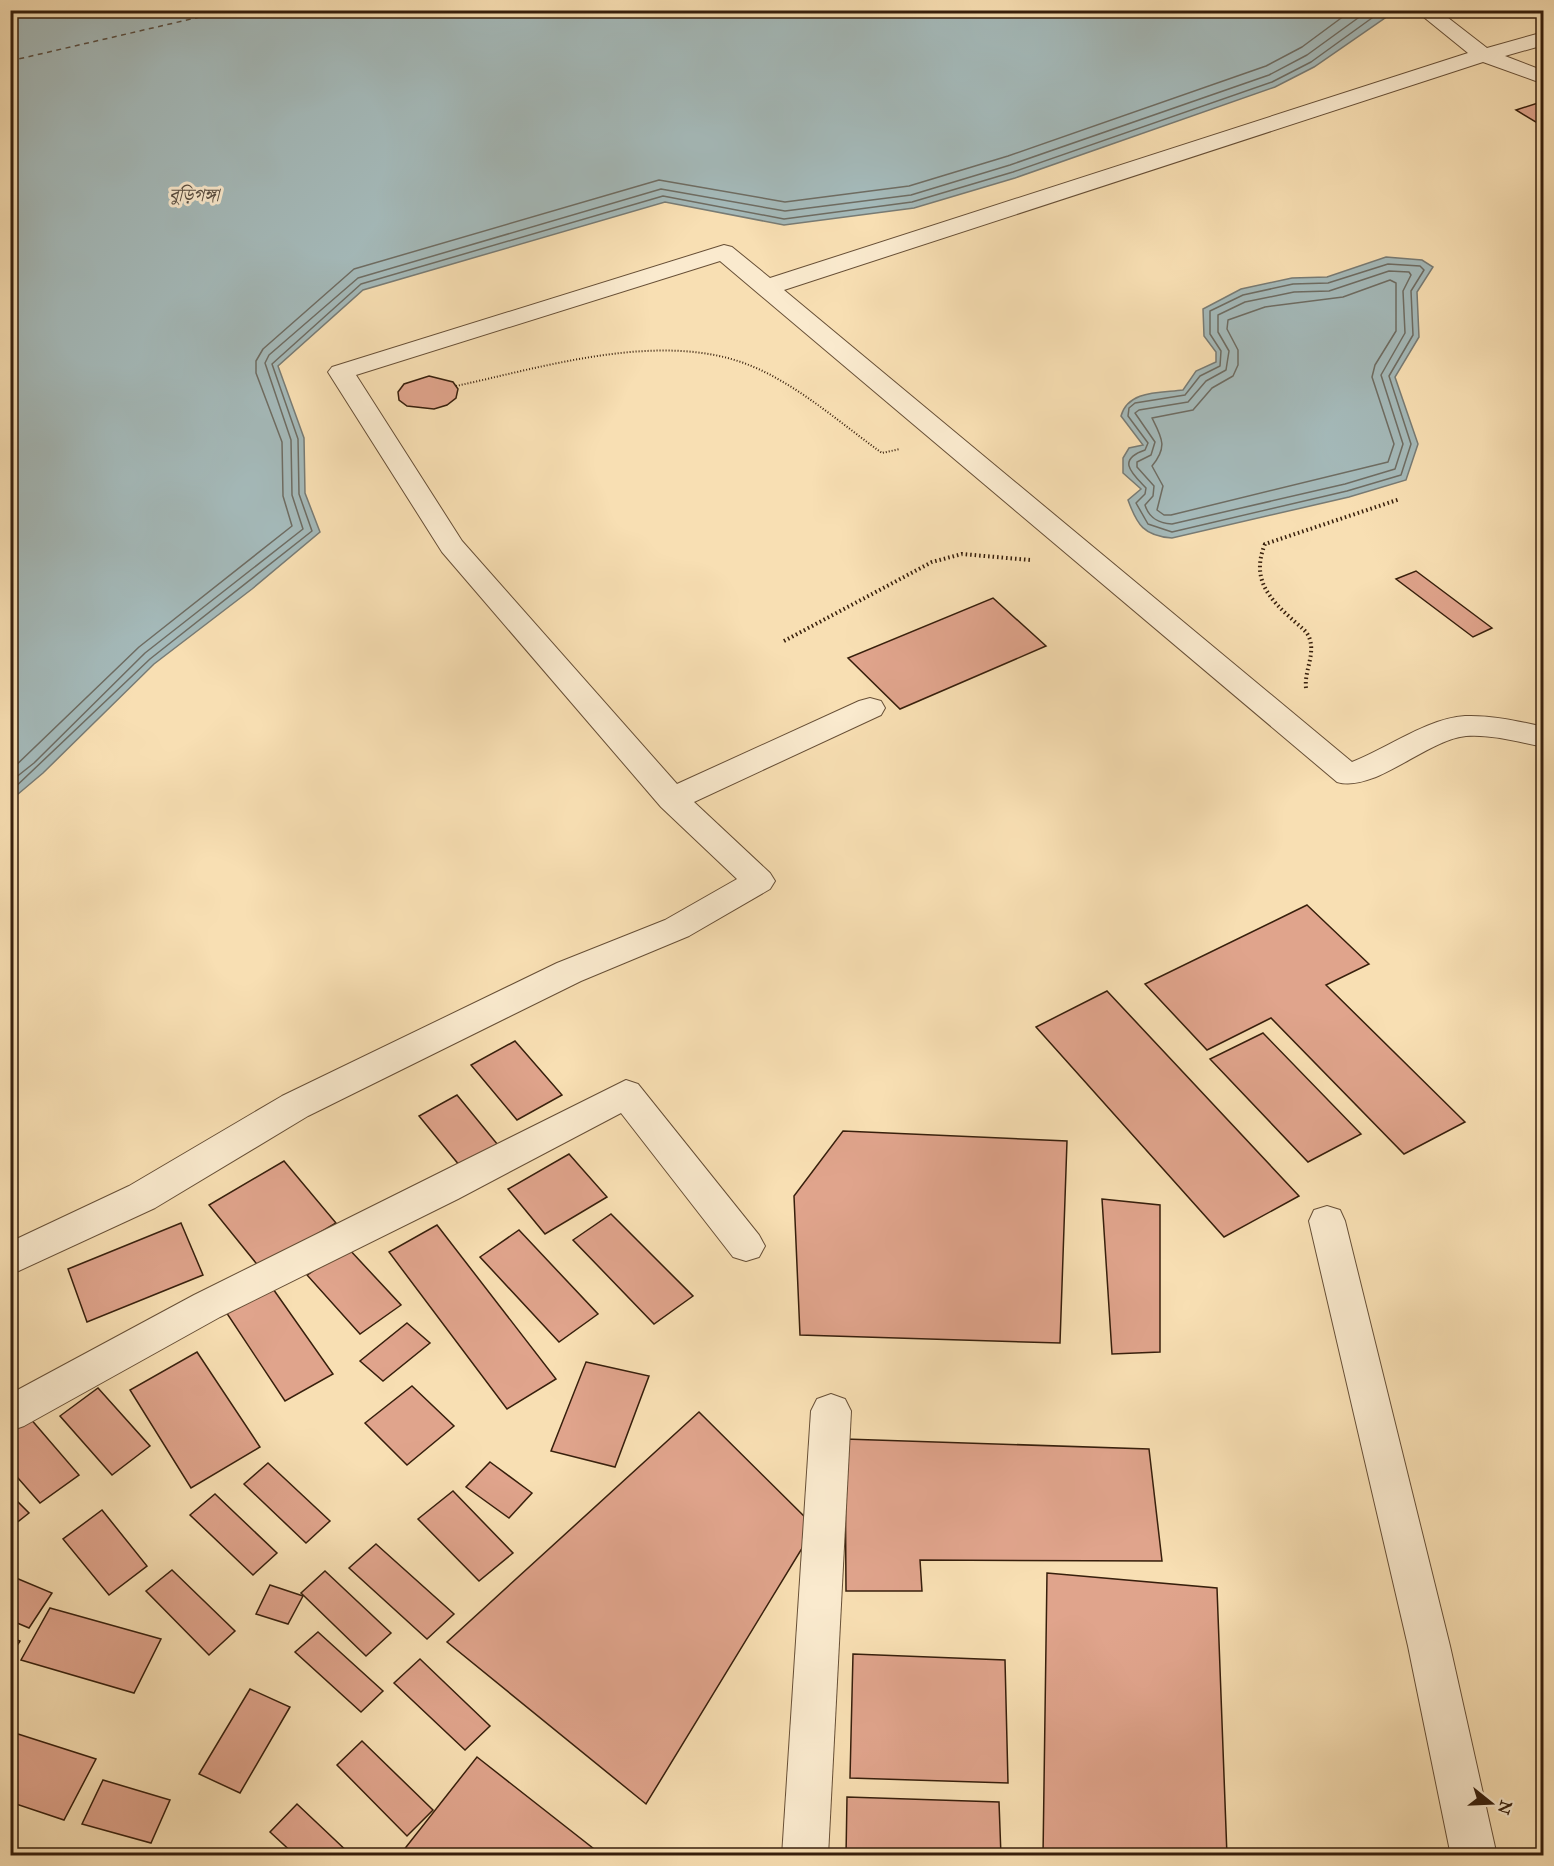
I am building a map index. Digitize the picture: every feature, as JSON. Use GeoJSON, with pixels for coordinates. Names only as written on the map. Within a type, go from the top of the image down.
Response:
{"type":"FeatureCollection","features":[{"type":"Feature","properties":{"kind":"street"},"geometry":{"type":"LineString","coordinates":[[1425,10],[1482,55],[1544,78]]}},
{"type":"Feature","properties":{"kind":"street"},"geometry":{"type":"LineString","coordinates":[[765,288],[1482,55],[1544,38]]}},
{"type":"Feature","properties":{"kind":"street"},"geometry":{"type":"LineString","coordinates":[[10,1260],[142,1197],[295,1106],[569,972],[676,928],[759,880],[672,799],[452,546],[341,372],[724,252],[1348,775],[1384,761],[1427,738],[1463,726],[1503,728],[1544,736]]}},
{"type":"Feature","properties":{"kind":"street"},"geometry":{"type":"LineString","coordinates":[[672,799],[870,708]]}},
{"type":"Feature","properties":{"kind":"street"},"geometry":{"type":"LineString","coordinates":[[10,1414],[207,1306],[445,1189],[626,1094],[746,1246]]}},
{"type":"Feature","properties":{"kind":"street"},"geometry":{"type":"LineString","coordinates":[[1327,1221],[1429,1646],[1474,1856]]}},
{"type":"Feature","properties":{"kind":"street"},"geometry":{"type":"LineString","coordinates":[[805,1856],[831,1412]]}},
{"type":"Feature","properties":{"kind":"path"},"geometry":{"type":"LineString","coordinates":[[456,386],[563,365],[660,350],[716,355],[747,363],[777,380],[882,453],[948,439]]}},
{"type":"Feature","properties":{"kind":"path"},"geometry":{"type":"LineString","coordinates":[[1307,692],[1304,682],[1312,653],[1307,634],[1265,587],[1257,572],[1258,558],[1265,544],[1400,499]]}},
{"type":"Feature","properties":{"kind":"path"},"geometry":{"type":"LineString","coordinates":[[784,641],[932,562],[962,554],[1034,560]]}},
{"type":"Feature","properties":{"kind":"water","name":"বুড়িগঙ্গা"},"geometry":{"type":"Polygon","coordinates":[[[11,10],[1395,11],[1314,67],[1275,87],[1015,178],[914,208],[784,225],[665,202],[363,290],[278,366],[304,438],[305,493],[320,532],[252,589],[154,664],[43,773],[11,800],[11,10]]]}},
{"type":"Feature","properties":{"kind":"water"},"geometry":{"type":"Polygon","coordinates":[[[1386,257],[1422,260],[1433,267],[1417,292],[1419,337],[1395,377],[1418,444],[1406,480],[1349,497],[1172,538],[1155,535],[1143,528],[1128,500],[1141,489],[1123,473],[1123,458],[1129,448],[1143,445],[1121,416],[1130,401],[1146,394],[1183,390],[1196,371],[1216,362],[1216,352],[1204,336],[1203,309],[1241,289],[1292,278],[1327,277],[1386,257]]]}},
{"type":"Feature","properties":{"kind":"building"},"geometry":{"type":"Polygon","coordinates":[[[1544,101],[1544,127],[1516,110],[1544,101]]]}},
{"type":"Feature","properties":{"kind":"building"},"geometry":{"type":"Polygon","coordinates":[[[429,376],[453,382],[458,389],[456,398],[447,405],[434,409],[407,406],[399,400],[398,392],[404,384],[429,376]]]}},
{"type":"Feature","properties":{"kind":"building"},"geometry":{"type":"Polygon","coordinates":[[[1416,571],[1492,628],[1473,637],[1396,579],[1416,571]]]}},
{"type":"Feature","properties":{"kind":"building"},"geometry":{"type":"Polygon","coordinates":[[[993,598],[1046,646],[900,709],[848,658],[993,598]]]}},
{"type":"Feature","properties":{"kind":"building"},"geometry":{"type":"Polygon","coordinates":[[[1307,905],[1369,964],[1326,985],[1465,1122],[1404,1154],[1271,1018],[1207,1050],[1145,984],[1307,905]]]}},
{"type":"Feature","properties":{"kind":"building"},"geometry":{"type":"Polygon","coordinates":[[[1107,991],[1299,1196],[1224,1237],[1036,1027],[1107,991]]]}},
{"type":"Feature","properties":{"kind":"building"},"geometry":{"type":"Polygon","coordinates":[[[1263,1033],[1361,1134],[1308,1162],[1210,1059],[1263,1033]]]}},
{"type":"Feature","properties":{"kind":"building"},"geometry":{"type":"Polygon","coordinates":[[[515,1041],[562,1095],[517,1120],[471,1065],[515,1041]]]}},
{"type":"Feature","properties":{"kind":"building"},"geometry":{"type":"Polygon","coordinates":[[[457,1095],[498,1145],[460,1166],[419,1116],[457,1095]]]}},
{"type":"Feature","properties":{"kind":"building"},"geometry":{"type":"Polygon","coordinates":[[[843,1131],[1067,1141],[1060,1343],[800,1335],[794,1196],[843,1131]]]}},
{"type":"Feature","properties":{"kind":"building"},"geometry":{"type":"Polygon","coordinates":[[[569,1154],[607,1197],[545,1234],[508,1189],[569,1154]]]}},
{"type":"Feature","properties":{"kind":"building"},"geometry":{"type":"Polygon","coordinates":[[[284,1161],[336,1223],[260,1268],[209,1205],[284,1161]]]}},
{"type":"Feature","properties":{"kind":"building"},"geometry":{"type":"Polygon","coordinates":[[[1102,1199],[1160,1205],[1160,1352],[1112,1354],[1102,1199]]]}},
{"type":"Feature","properties":{"kind":"building"},"geometry":{"type":"Polygon","coordinates":[[[611,1214],[693,1296],[654,1324],[573,1240],[611,1214]]]}},
{"type":"Feature","properties":{"kind":"building"},"geometry":{"type":"Polygon","coordinates":[[[181,1223],[203,1275],[87,1322],[68,1269],[181,1223]]]}},
{"type":"Feature","properties":{"kind":"building"},"geometry":{"type":"Polygon","coordinates":[[[437,1225],[556,1379],[507,1409],[389,1252],[437,1225]]]}},
{"type":"Feature","properties":{"kind":"building"},"geometry":{"type":"Polygon","coordinates":[[[519,1230],[598,1314],[559,1342],[480,1257],[519,1230]]]}},
{"type":"Feature","properties":{"kind":"building"},"geometry":{"type":"Polygon","coordinates":[[[348,1248],[401,1305],[360,1334],[307,1275],[348,1248]]]}},
{"type":"Feature","properties":{"kind":"building"},"geometry":{"type":"Polygon","coordinates":[[[271,1286],[333,1374],[285,1401],[226,1312],[271,1286]]]}},
{"type":"Feature","properties":{"kind":"building"},"geometry":{"type":"Polygon","coordinates":[[[407,1323],[430,1343],[383,1381],[360,1361],[407,1323]]]}},
{"type":"Feature","properties":{"kind":"building"},"geometry":{"type":"Polygon","coordinates":[[[197,1352],[260,1447],[191,1488],[130,1390],[197,1352]]]}},
{"type":"Feature","properties":{"kind":"building"},"geometry":{"type":"Polygon","coordinates":[[[586,1362],[649,1376],[615,1467],[551,1451],[586,1362]]]}},
{"type":"Feature","properties":{"kind":"building"},"geometry":{"type":"Polygon","coordinates":[[[412,1386],[454,1426],[407,1465],[365,1423],[412,1386]]]}},
{"type":"Feature","properties":{"kind":"building"},"geometry":{"type":"Polygon","coordinates":[[[98,1388],[150,1446],[112,1475],[60,1416],[98,1388]]]}},
{"type":"Feature","properties":{"kind":"building"},"geometry":{"type":"Polygon","coordinates":[[[699,1412],[815,1527],[646,1804],[447,1642],[699,1412]]]}},
{"type":"Feature","properties":{"kind":"building"},"geometry":{"type":"Polygon","coordinates":[[[29,1417],[79,1475],[40,1503],[10,1469],[10,1430],[29,1417]]]}},
{"type":"Feature","properties":{"kind":"building"},"geometry":{"type":"Polygon","coordinates":[[[845,1439],[1149,1449],[1162,1561],[920,1560],[922,1591],[846,1591],[845,1439]]]}},
{"type":"Feature","properties":{"kind":"building"},"geometry":{"type":"Polygon","coordinates":[[[490,1462],[532,1493],[509,1518],[466,1487],[490,1462]]]}},
{"type":"Feature","properties":{"kind":"building"},"geometry":{"type":"Polygon","coordinates":[[[268,1463],[330,1521],[306,1543],[244,1484],[268,1463]]]}},
{"type":"Feature","properties":{"kind":"building"},"geometry":{"type":"Polygon","coordinates":[[[453,1491],[513,1553],[479,1581],[418,1519],[453,1491]]]}},
{"type":"Feature","properties":{"kind":"building"},"geometry":{"type":"Polygon","coordinates":[[[10,1494],[29,1513],[10,1528],[10,1494]]]}},
{"type":"Feature","properties":{"kind":"building"},"geometry":{"type":"Polygon","coordinates":[[[215,1494],[277,1553],[253,1575],[190,1515],[215,1494]]]}},
{"type":"Feature","properties":{"kind":"building"},"geometry":{"type":"Polygon","coordinates":[[[102,1510],[147,1566],[109,1595],[63,1539],[102,1510]]]}},
{"type":"Feature","properties":{"kind":"building"},"geometry":{"type":"Polygon","coordinates":[[[376,1544],[454,1614],[427,1639],[349,1568],[376,1544]]]}},
{"type":"Feature","properties":{"kind":"building"},"geometry":{"type":"Polygon","coordinates":[[[172,1570],[235,1631],[209,1655],[146,1591],[172,1570]]]}},
{"type":"Feature","properties":{"kind":"building"},"geometry":{"type":"Polygon","coordinates":[[[325,1571],[391,1633],[366,1656],[301,1593],[325,1571]]]}},
{"type":"Feature","properties":{"kind":"building"},"geometry":{"type":"Polygon","coordinates":[[[1047,1573],[1217,1588],[1227,1856],[1043,1856],[1047,1573]]]}},
{"type":"Feature","properties":{"kind":"building"},"geometry":{"type":"Polygon","coordinates":[[[16,1578],[52,1593],[29,1628],[10,1620],[10,1586],[16,1578]]]}},
{"type":"Feature","properties":{"kind":"building"},"geometry":{"type":"Polygon","coordinates":[[[270,1585],[303,1596],[288,1624],[256,1614],[270,1585]]]}},
{"type":"Feature","properties":{"kind":"building"},"geometry":{"type":"Polygon","coordinates":[[[50,1608],[161,1639],[134,1693],[21,1660],[50,1608]]]}},
{"type":"Feature","properties":{"kind":"building"},"geometry":{"type":"Polygon","coordinates":[[[318,1632],[383,1691],[361,1712],[295,1652],[318,1632]]]}},
{"type":"Feature","properties":{"kind":"building"},"geometry":{"type":"Polygon","coordinates":[[[10,1637],[20,1641],[10,1656],[10,1637]]]}},
{"type":"Feature","properties":{"kind":"building"},"geometry":{"type":"Polygon","coordinates":[[[853,1654],[1005,1660],[1008,1783],[850,1778],[853,1654]]]}},
{"type":"Feature","properties":{"kind":"building"},"geometry":{"type":"Polygon","coordinates":[[[420,1659],[490,1726],[465,1750],[394,1683],[420,1659]]]}},
{"type":"Feature","properties":{"kind":"building"},"geometry":{"type":"Polygon","coordinates":[[[250,1689],[290,1707],[240,1793],[199,1774],[250,1689]]]}},
{"type":"Feature","properties":{"kind":"building"},"geometry":{"type":"Polygon","coordinates":[[[18,1734],[96,1759],[64,1820],[10,1802],[10,1747],[18,1734]]]}},
{"type":"Feature","properties":{"kind":"building"},"geometry":{"type":"Polygon","coordinates":[[[362,1741],[433,1810],[407,1836],[337,1765],[362,1741]]]}},
{"type":"Feature","properties":{"kind":"building"},"geometry":{"type":"Polygon","coordinates":[[[477,1757],[603,1856],[399,1856],[477,1757]]]}},
{"type":"Feature","properties":{"kind":"building"},"geometry":{"type":"Polygon","coordinates":[[[103,1780],[170,1800],[151,1843],[82,1824],[103,1780]]]}},
{"type":"Feature","properties":{"kind":"building"},"geometry":{"type":"Polygon","coordinates":[[[847,1797],[999,1802],[1001,1856],[846,1856],[847,1797]]]}},
{"type":"Feature","properties":{"kind":"building"},"geometry":{"type":"Polygon","coordinates":[[[297,1804],[352,1856],[296,1856],[270,1832],[297,1804]]]}},
{"type":"Feature","properties":{"kind":"ferry route"},"geometry":{"type":"LineString","coordinates":[[10,61],[230,10]]}}]}
